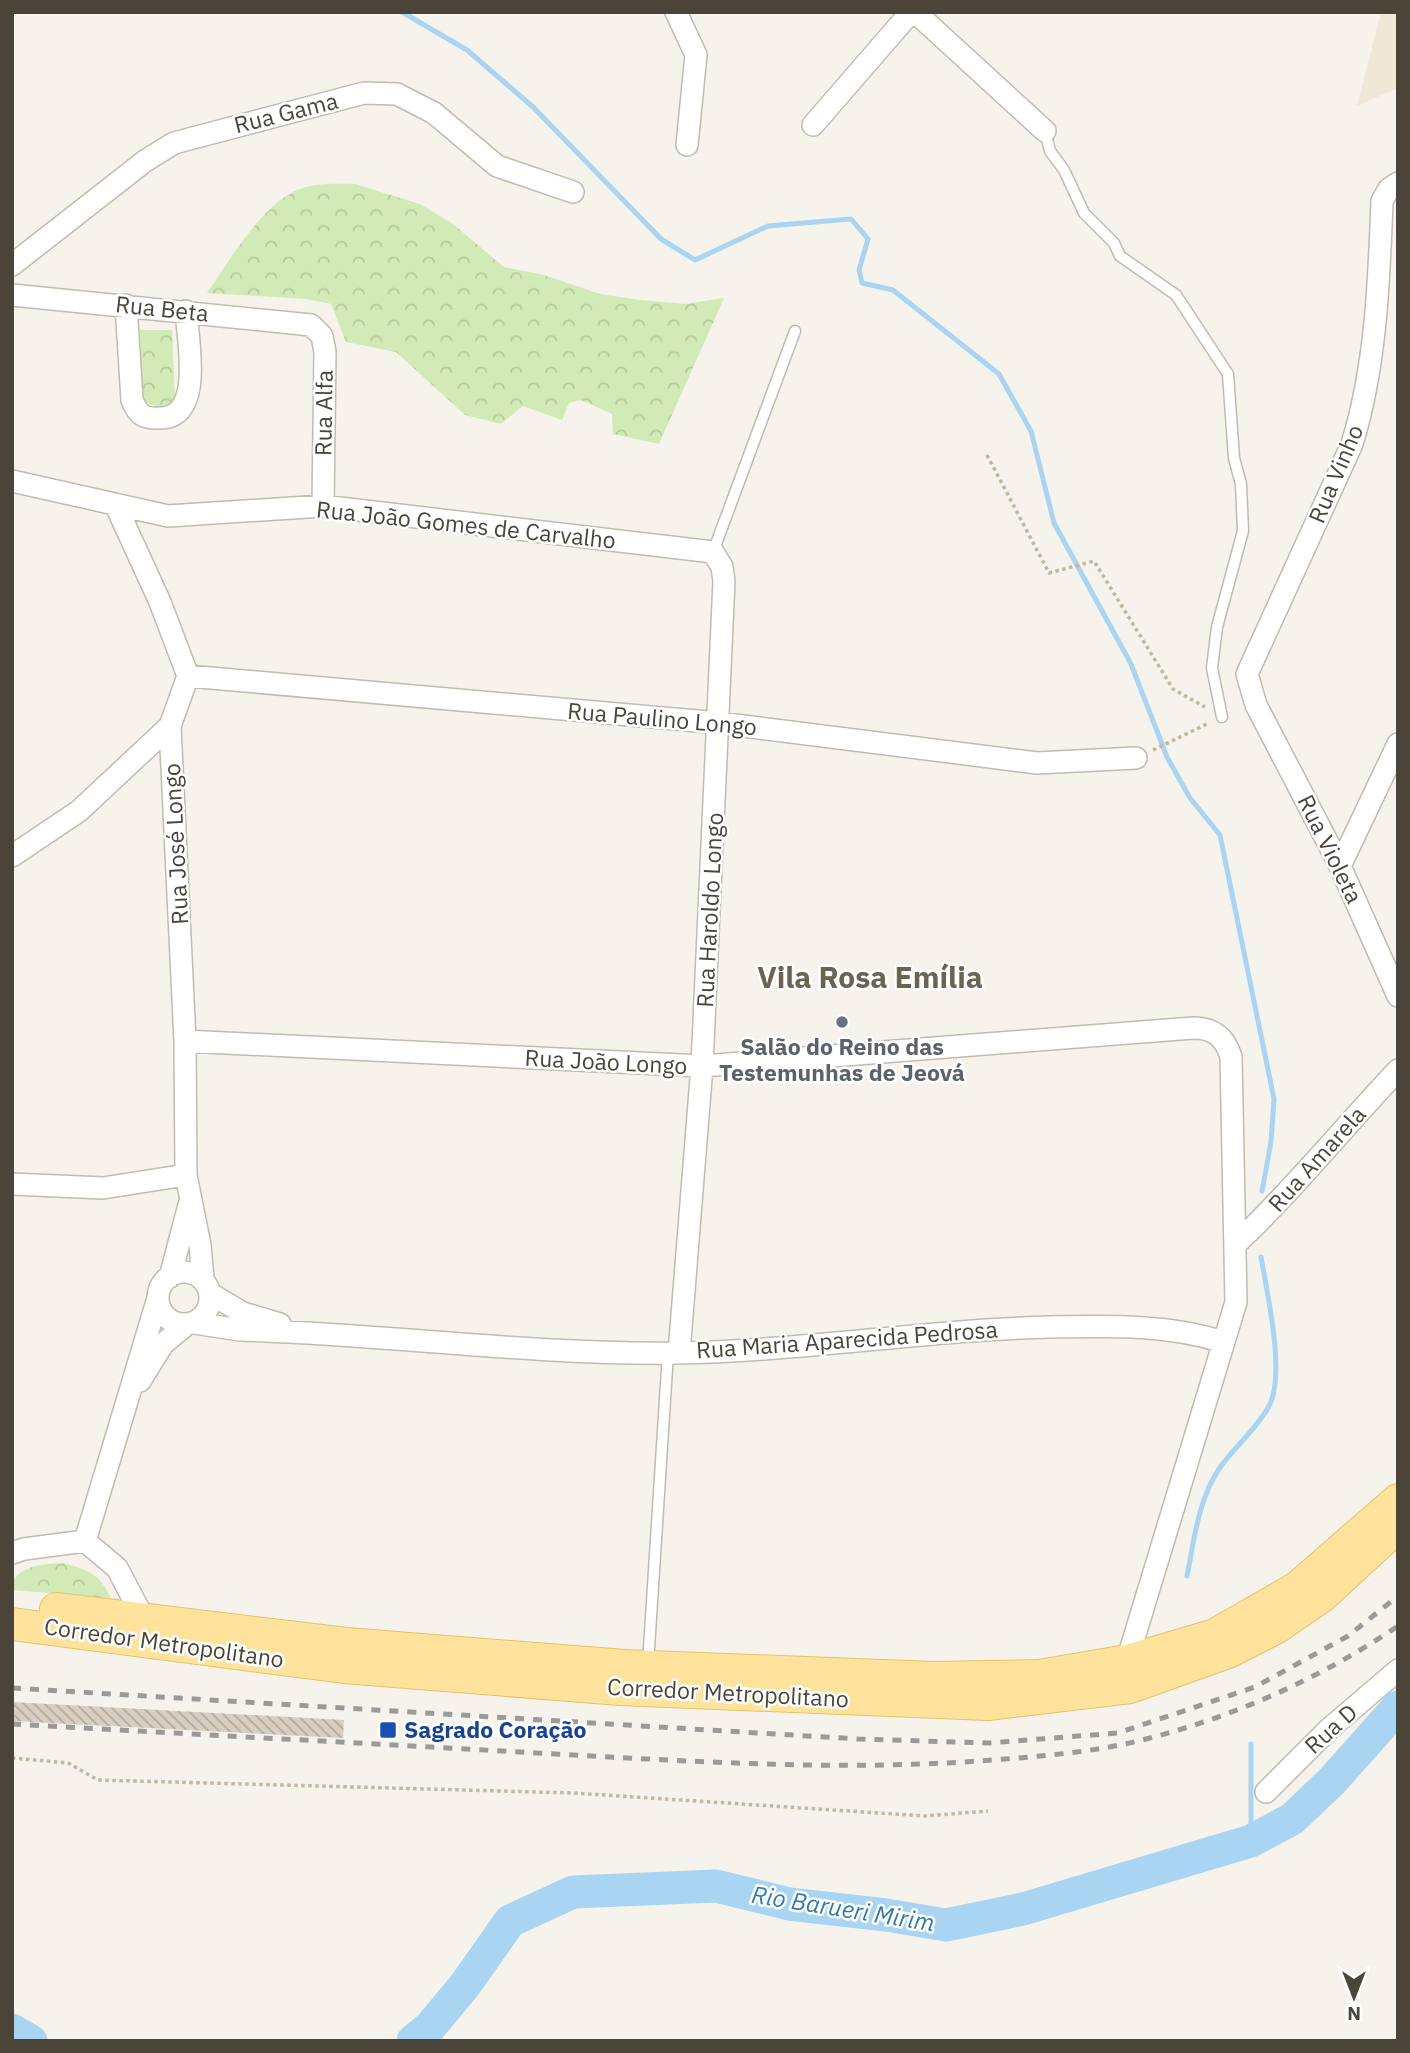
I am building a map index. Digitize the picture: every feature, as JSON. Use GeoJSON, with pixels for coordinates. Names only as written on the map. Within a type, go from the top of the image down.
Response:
{"type":"FeatureCollection","features":[{"type":"Feature","properties":{"kind":"main road"},"geometry":{"type":"LineString","coordinates":[[12,1604],[346,1644],[648,1667],[933,1678],[1026,1676],[1126,1661],[1215,1635],[1297,1588],[1398,1500]]}},
{"type":"Feature","properties":{"kind":"main road","name":"Corredor Metropolitano"},"geometry":{"type":"LineString","coordinates":[[12,1624],[344,1667],[620,1689],[988,1704],[1130,1687],[1228,1653],[1277,1627],[1322,1597],[1398,1526]]}},
{"type":"Feature","properties":{"kind":"main road"},"geometry":{"type":"LineString","coordinates":[[99,1636],[133,1629],[144,1619]]}},
{"type":"Feature","properties":{"kind":"main road"},"geometry":{"type":"LineString","coordinates":[[988,1704],[1114,1676],[1126,1661]]}},
{"type":"Feature","properties":{"kind":"street"},"geometry":{"type":"LineString","coordinates":[[677,12],[696,55],[687,145]]}},
{"type":"Feature","properties":{"kind":"street"},"geometry":{"type":"LineString","coordinates":[[813,125],[913,12],[1045,131]]}},
{"type":"Feature","properties":{"kind":"street","name":"Rua Gama"},"geometry":{"type":"LineString","coordinates":[[12,265],[145,161],[174,143],[364,93],[397,94],[434,113],[498,166],[573,192]]}},
{"type":"Feature","properties":{"kind":"street","name":"Rua Vinho"},"geometry":{"type":"LineString","coordinates":[[1256,705],[1247,674],[1252,658],[1352,444],[1364,405],[1374,320],[1382,201],[1393,186]]}},
{"type":"Feature","properties":{"kind":"street","name":"Rua Beta"},"geometry":{"type":"LineString","coordinates":[[12,295],[311,326]]}},
{"type":"Feature","properties":{"kind":"street"},"geometry":{"type":"LineString","coordinates":[[126,305],[132,400],[138,413],[148,419],[172,418],[183,411],[190,396],[186,311]]}},
{"type":"Feature","properties":{"kind":"street","name":"Rua Alfa"},"geometry":{"type":"LineString","coordinates":[[311,326],[322,336],[325,352],[323,506]]}},
{"type":"Feature","properties":{"kind":"street","name":"Rua João Gomes de Carvalho"},"geometry":{"type":"LineString","coordinates":[[12,481],[168,516],[323,506],[713,552]]}},
{"type":"Feature","properties":{"kind":"street"},"geometry":{"type":"LineString","coordinates":[[116,506],[160,602],[188,676]]}},
{"type":"Feature","properties":{"kind":"street","name":"Rua Haroldo Longo"},"geometry":{"type":"LineString","coordinates":[[673,1353],[702,1066],[720,723],[724,581],[722,566],[713,552]]}},
{"type":"Feature","properties":{"kind":"street","name":"Rua Paulino Longo"},"geometry":{"type":"LineString","coordinates":[[188,676],[720,723],[1037,763],[1136,758]]}},
{"type":"Feature","properties":{"kind":"street","name":"Rua José Longo"},"geometry":{"type":"LineString","coordinates":[[130,1397],[163,1344],[207,1311],[200,1245],[186,1175],[185,1041],[170,726],[188,676]]}},
{"type":"Feature","properties":{"kind":"street","name":"Rua Violeta"},"geometry":{"type":"LineString","coordinates":[[1256,705],[1340,866],[1398,996]]}},
{"type":"Feature","properties":{"kind":"street"},"geometry":{"type":"LineString","coordinates":[[12,856],[79,811],[170,726]]}},
{"type":"Feature","properties":{"kind":"street"},"geometry":{"type":"LineString","coordinates":[[1340,866],[1398,744]]}},
{"type":"Feature","properties":{"kind":"street","name":"Rua João Longo"},"geometry":{"type":"LineString","coordinates":[[185,1041],[702,1066],[1193,1028],[1212,1031],[1228,1047],[1231,1057],[1235,1245]]}},
{"type":"Feature","properties":{"kind":"street","name":"Rua Amarela"},"geometry":{"type":"LineString","coordinates":[[1235,1245],[1277,1206],[1322,1151],[1398,1070]]}},
{"type":"Feature","properties":{"kind":"street"},"geometry":{"type":"LineString","coordinates":[[12,1184],[103,1188],[186,1175]]}},
{"type":"Feature","properties":{"kind":"street","name":"Rua José Longo"},"geometry":{"type":"LineString","coordinates":[[85,1541],[160,1290],[170,1277],[190,1199]]}},
{"type":"Feature","properties":{"kind":"street"},"geometry":{"type":"LineString","coordinates":[[1126,1661],[1236,1302],[1235,1245]]}},
{"type":"Feature","properties":{"kind":"street"},"geometry":{"type":"LineString","coordinates":[[170,1277],[186,1272],[206,1287]]}},
{"type":"Feature","properties":{"kind":"street","name":"Rua Maria Aparecida Pedrosa"},"geometry":{"type":"LineString","coordinates":[[206,1287],[243,1312],[302,1332]]}},
{"type":"Feature","properties":{"kind":"street"},"geometry":{"type":"LineString","coordinates":[[158,1298],[163,1314],[177,1324],[190,1324]]}},
{"type":"Feature","properties":{"kind":"street","name":"Rua Maria Aparecida Pedrosa"},"geometry":{"type":"LineString","coordinates":[[190,1324],[240,1330],[302,1332],[579,1353],[673,1353],[813,1347],[963,1329],[1106,1326],[1193,1333],[1223,1342]]}},
{"type":"Feature","properties":{"kind":"street"},"geometry":{"type":"LineString","coordinates":[[12,1553],[85,1541],[117,1568],[144,1619]]}},
{"type":"Feature","properties":{"kind":"street","name":"Rua D"},"geometry":{"type":"LineString","coordinates":[[1266,1792],[1329,1729],[1398,1670]]}},
{"type":"Feature","properties":{"kind":"lane"},"geometry":{"type":"LineString","coordinates":[[1045,131],[1050,151],[1064,170],[1084,213],[1114,243],[1120,256],[1176,295],[1228,374],[1234,458],[1241,484],[1243,531],[1217,627],[1212,667],[1222,717]]}},
{"type":"Feature","properties":{"kind":"lane"},"geometry":{"type":"LineString","coordinates":[[713,552],[795,331]]}},
{"type":"Feature","properties":{"kind":"lane"},"geometry":{"type":"LineString","coordinates":[[648,1667],[673,1353]]}},
{"type":"Feature","properties":{"kind":"path"},"geometry":{"type":"LineString","coordinates":[[987,455],[1049,573],[1094,561],[1173,689],[1222,717]]}},
{"type":"Feature","properties":{"kind":"path"},"geometry":{"type":"LineString","coordinates":[[1136,758],[1184,733]]}},
{"type":"Feature","properties":{"kind":"path"},"geometry":{"type":"LineString","coordinates":[[12,1758],[68,1763],[98,1780],[574,1793],[925,1816],[988,1811]]}},
{"type":"Feature","properties":{"kind":"shaded area"},"geometry":{"type":"Polygon","coordinates":[[[1381,12],[1398,12],[1398,88],[1357,106],[1381,12]]]}},
{"type":"Feature","properties":{"kind":"green space"},"geometry":{"type":"Polygon","coordinates":[[[355,184],[420,204],[453,224],[504,267],[544,275],[600,294],[640,300],[685,304],[724,298],[659,444],[613,434],[612,414],[581,400],[569,403],[562,420],[523,406],[501,424],[465,415],[396,352],[346,342],[331,304],[306,299],[207,293],[252,229],[280,201],[295,191],[311,186],[355,184]]]}},
{"type":"Feature","properties":{"kind":"green space"},"geometry":{"type":"Polygon","coordinates":[[[140,330],[172,330],[175,400],[163,406],[151,405],[143,399],[140,330]]]}},
{"type":"Feature","properties":{"kind":"green space"},"geometry":{"type":"Polygon","coordinates":[[[64,1563],[92,1574],[102,1583],[111,1598],[12,1590],[17,1575],[23,1571],[39,1565],[64,1563]]]}},
{"type":"Feature","properties":{"kind":"building"},"geometry":{"type":"Polygon","coordinates":[[[12,1702],[344,1720],[343,1738],[12,1721],[12,1702]]]}},
{"type":"Feature","properties":{"kind":"waterway"},"geometry":{"type":"LineString","coordinates":[[402,12],[467,50],[533,107],[661,239],[695,260],[768,226],[851,219],[868,239],[859,270],[862,283],[893,290],[999,374],[1031,431],[1054,523],[1131,664],[1167,757],[1190,798],[1220,835],[1274,1099],[1271,1142],[1262,1191]]}},
{"type":"Feature","properties":{"kind":"waterway"},"geometry":{"type":"LineString","coordinates":[[1187,1576],[1198,1521],[1212,1481],[1264,1414],[1274,1392],[1274,1333],[1261,1257]]}},
{"type":"Feature","properties":{"kind":"waterway","name":"Rio Barueri Mirim"},"geometry":{"type":"LineString","coordinates":[[413,2041],[430,2027],[465,1985],[510,1921],[573,1892],[716,1886],[789,1904],[946,1925],[1023,1909],[1251,1841],[1292,1819],[1332,1781],[1398,1707]]}},
{"type":"Feature","properties":{"kind":"waterway"},"geometry":{"type":"LineString","coordinates":[[1251,1744],[1251,1841]]}},
{"type":"Feature","properties":{"kind":"waterway","name":"Rio Barueri Mirim"},"geometry":{"type":"LineString","coordinates":[[12,2030],[31,2041]]}},
{"type":"Feature","properties":{"kind":"railway"},"geometry":{"type":"LineString","coordinates":[[12,1688],[858,1739],[989,1743],[1118,1733],[1255,1687],[1348,1636],[1398,1596]]}},
{"type":"Feature","properties":{"kind":"railway"},"geometry":{"type":"LineString","coordinates":[[12,1724],[764,1764],[878,1765],[992,1760],[1108,1747],[1180,1730],[1245,1707],[1308,1679],[1398,1626]]}},
{"type":"Feature","properties":{"kind":"place","name":"Salão do Reino das Testemunhas de Jeová"},"geometry":{"type":"Point","coordinates":[842,1022]}},
{"type":"Feature","properties":{"kind":"place","name":"Sagrado Coração"},"geometry":{"type":"Point","coordinates":[388,1730]}},
{"type":"Feature","properties":{"kind":"district","name":"Vila Rosa Emília"},"geometry":{"type":"Point","coordinates":[870,978]}}]}
